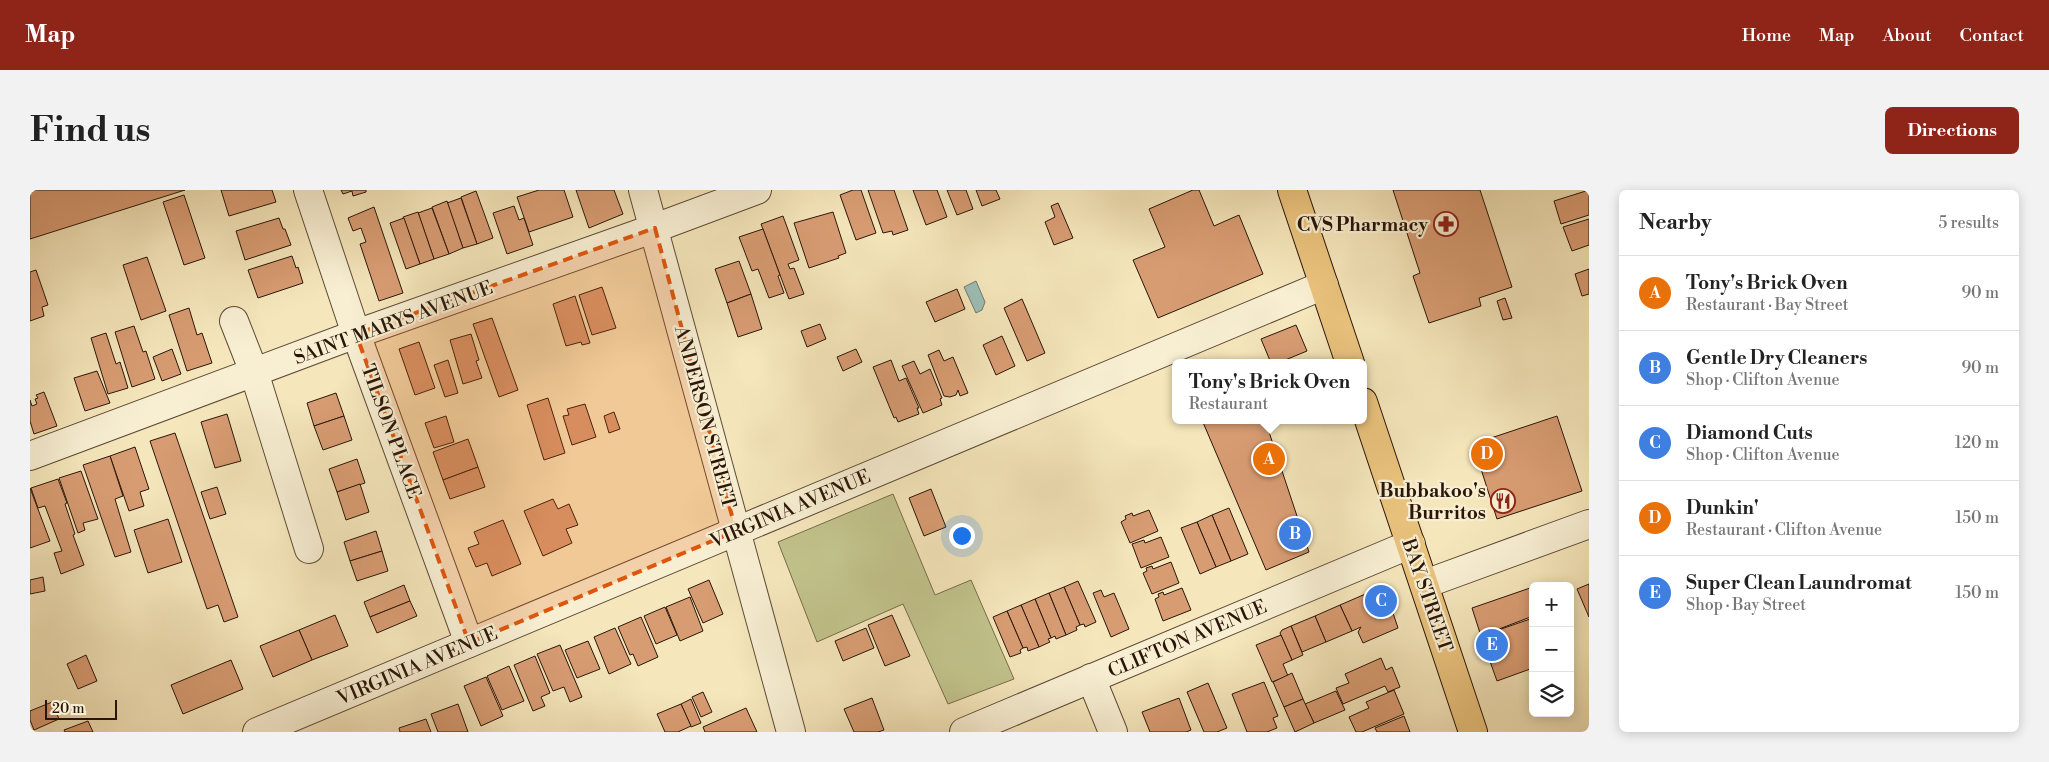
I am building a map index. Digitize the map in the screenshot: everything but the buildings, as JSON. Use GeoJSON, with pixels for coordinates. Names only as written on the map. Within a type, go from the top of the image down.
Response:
{"type":"FeatureCollection","features":[{"type":"Feature","properties":{"kind":"main road"},"geometry":{"type":"LineString","coordinates":[[1292,190],[1349,359]]}},
{"type":"Feature","properties":{"kind":"main road","name":"BAY STREET"},"geometry":{"type":"LineString","coordinates":[[1367,414],[1473,732]]}},
{"type":"Feature","properties":{"kind":"street","name":"TILSON PLACE"},"geometry":{"type":"LineString","coordinates":[[308,190],[356,334],[469,643]]}},
{"type":"Feature","properties":{"kind":"street","name":"ANDERSON STREET"},"geometry":{"type":"LineString","coordinates":[[643,190],[655,228],[791,732]]}},
{"type":"Feature","properties":{"kind":"street","name":"SAINT MARYS AVENUE"},"geometry":{"type":"LineString","coordinates":[[30,456],[356,334],[757,190]]}},
{"type":"Feature","properties":{"kind":"street","name":"VIRGINIA AVENUE"},"geometry":{"type":"LineString","coordinates":[[257,732],[1324,285]]}},
{"type":"Feature","properties":{"kind":"street"},"geometry":{"type":"LineString","coordinates":[[234,321],[254,372],[309,549]]}},
{"type":"Feature","properties":{"kind":"street"},"geometry":{"type":"LineString","coordinates":[[1424,584],[1589,524]]}},
{"type":"Feature","properties":{"kind":"street","name":"CLIFTON AVENUE"},"geometry":{"type":"LineString","coordinates":[[964,732],[1410,544]]}},
{"type":"Feature","properties":{"kind":"street"},"geometry":{"type":"LineString","coordinates":[[1091,678],[1113,732]]}},
{"type":"Feature","properties":{"kind":"highlighted area"},"geometry":{"type":"Polygon","coordinates":[[[655,228],[736,531],[469,643],[356,334],[655,228]]]}},
{"type":"Feature","properties":{"kind":"green space"},"geometry":{"type":"Polygon","coordinates":[[[893,494],[935,595],[971,580],[1014,679],[948,704],[903,604],[817,642],[778,542],[893,494]]]}},
{"type":"Feature","properties":{"kind":"water"},"geometry":{"type":"Polygon","coordinates":[[[976,281],[985,302],[982,310],[976,313],[964,287],[976,281]]]}},
{"type":"Feature","properties":{"kind":"place","name":"CVS Pharmacy"},"geometry":{"type":"Point","coordinates":[1446,224]}},
{"type":"Feature","properties":{"kind":"place","name":"Dunkin'"},"geometry":{"type":"Point","coordinates":[1487,454]}},
{"type":"Feature","properties":{"kind":"place","name":"Tony's Brick Oven"},"geometry":{"type":"Point","coordinates":[1269,459]}},
{"type":"Feature","properties":{"kind":"place","name":"Bubbakoo's Burritos"},"geometry":{"type":"Point","coordinates":[1503,501]}},
{"type":"Feature","properties":{"kind":"place","name":"Gentle Dry Cleaners"},"geometry":{"type":"Point","coordinates":[1295,534]}},
{"type":"Feature","properties":{"kind":"place","name":"Diamond Cuts"},"geometry":{"type":"Point","coordinates":[1381,601]}},
{"type":"Feature","properties":{"kind":"place","name":"Super Clean Laundromat"},"geometry":{"type":"Point","coordinates":[1492,645]}}]}
